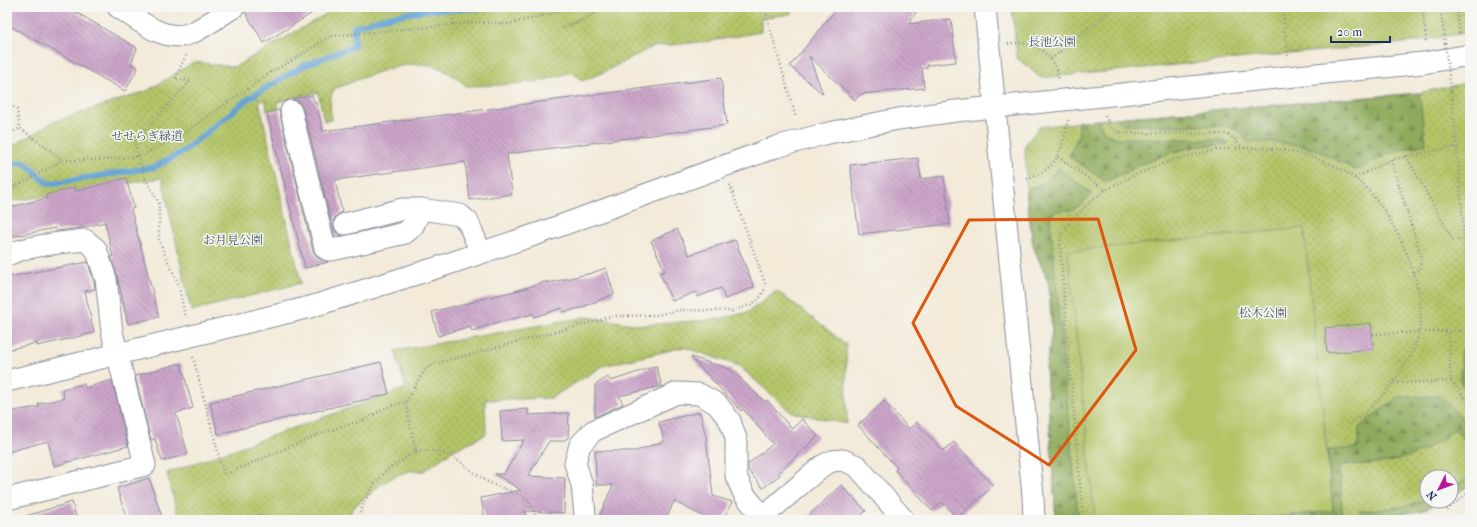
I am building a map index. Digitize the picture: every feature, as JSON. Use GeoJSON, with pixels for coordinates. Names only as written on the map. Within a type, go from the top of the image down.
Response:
{"type":"FeatureCollection","features":[{"type":"Feature","properties":{"kind":"street"},"geometry":{"type":"LineString","coordinates":[[118,7],[156,31],[177,36],[191,33],[234,7]]}},
{"type":"Feature","properties":{"kind":"street"},"geometry":{"type":"LineString","coordinates":[[985,7],[1033,496],[1034,520]]}},
{"type":"Feature","properties":{"kind":"street"},"geometry":{"type":"LineString","coordinates":[[7,381],[310,307],[439,268],[776,147],[824,134],[898,119],[956,111],[1424,63],[1466,48]]}},
{"type":"Feature","properties":{"kind":"street"},"geometry":{"type":"LineString","coordinates":[[291,111],[325,248],[332,250],[405,233],[413,226],[421,209]]}},
{"type":"Feature","properties":{"kind":"street"},"geometry":{"type":"LineString","coordinates":[[345,224],[402,209],[421,209],[460,216],[464,218],[471,228],[481,253]]}},
{"type":"Feature","properties":{"kind":"street"},"geometry":{"type":"LineString","coordinates":[[7,255],[15,251],[54,243],[85,240],[96,248],[106,278],[112,332],[145,465],[7,499]]}},
{"type":"Feature","properties":{"kind":"street"},"geometry":{"type":"LineString","coordinates":[[584,520],[585,514],[582,485],[575,463],[580,445],[593,431],[677,393],[699,394],[716,404],[730,420],[736,439],[736,476],[744,494],[762,519],[822,466],[832,461],[843,460],[857,466],[904,520]]}},
{"type":"Feature","properties":{"kind":"path"},"geometry":{"type":"LineString","coordinates":[[453,7],[453,23]]}},
{"type":"Feature","properties":{"kind":"path"},"geometry":{"type":"LineString","coordinates":[[7,191],[63,160],[104,160],[139,155],[184,133],[273,71],[292,61],[331,36],[453,23],[480,22],[508,24],[551,14],[568,7]]}},
{"type":"Feature","properties":{"kind":"path"},"geometry":{"type":"LineString","coordinates":[[764,7],[796,118]]}},
{"type":"Feature","properties":{"kind":"path"},"geometry":{"type":"LineString","coordinates":[[1051,59],[1115,7]]}},
{"type":"Feature","properties":{"kind":"path"},"geometry":{"type":"LineString","coordinates":[[1282,7],[1288,60]]}},
{"type":"Feature","properties":{"kind":"path"},"geometry":{"type":"LineString","coordinates":[[1427,46],[1423,12],[1440,8],[1456,7],[1466,48]]}},
{"type":"Feature","properties":{"kind":"path"},"geometry":{"type":"LineString","coordinates":[[1440,8],[1458,147],[1464,239],[1470,295]]}},
{"type":"Feature","properties":{"kind":"path"},"geometry":{"type":"LineString","coordinates":[[185,315],[178,283],[159,239],[159,204],[145,178],[134,141],[191,81],[175,79],[191,44],[187,34]]}},
{"type":"Feature","properties":{"kind":"path"},"geometry":{"type":"LineString","coordinates":[[1006,44],[1022,42],[1039,48],[1051,59],[1058,71],[1060,82]]}},
{"type":"Feature","properties":{"kind":"path"},"geometry":{"type":"LineString","coordinates":[[7,102],[17,110],[20,128],[63,160]]}},
{"type":"Feature","properties":{"kind":"path"},"geometry":{"type":"LineString","coordinates":[[1105,116],[1111,128],[1122,133],[1227,134],[1236,140],[1242,149]]}},
{"type":"Feature","properties":{"kind":"path"},"geometry":{"type":"LineString","coordinates":[[1022,181],[1044,171],[1058,157],[1068,120]]}},
{"type":"Feature","properties":{"kind":"path"},"geometry":{"type":"LineString","coordinates":[[7,135],[20,128]]}},
{"type":"Feature","properties":{"kind":"path"},"geometry":{"type":"LineString","coordinates":[[1355,178],[1391,160],[1458,147]]}},
{"type":"Feature","properties":{"kind":"path"},"geometry":{"type":"LineString","coordinates":[[1083,520],[1060,247],[1062,233],[1074,218],[1105,190],[1138,173],[1172,160],[1204,152],[1242,149],[1267,148],[1299,153],[1330,164],[1355,178],[1373,195],[1390,220],[1404,246],[1414,273],[1420,308],[1419,332],[1409,358],[1394,383],[1363,415],[1347,425]]}},
{"type":"Feature","properties":{"kind":"path"},"geometry":{"type":"LineString","coordinates":[[1406,156],[1453,240],[1464,239]]}},
{"type":"Feature","properties":{"kind":"path"},"geometry":{"type":"LineString","coordinates":[[1058,157],[1105,190]]}},
{"type":"Feature","properties":{"kind":"path"},"geometry":{"type":"LineString","coordinates":[[1391,160],[1421,256],[1421,269],[1414,273]]}},
{"type":"Feature","properties":{"kind":"path"},"geometry":{"type":"LineString","coordinates":[[416,451],[406,402],[418,379],[426,369],[434,364],[615,316],[656,315],[681,310],[732,311],[750,305],[759,299],[766,286],[730,184]]}},
{"type":"Feature","properties":{"kind":"path"},"geometry":{"type":"LineString","coordinates":[[1374,334],[1470,330]]}},
{"type":"Feature","properties":{"kind":"path"},"geometry":{"type":"LineString","coordinates":[[1448,331],[1451,381],[1470,404]]}},
{"type":"Feature","properties":{"kind":"path"},"geometry":{"type":"LineString","coordinates":[[188,337],[224,475],[317,436],[346,425],[362,421],[385,408],[406,402]]}},
{"type":"Feature","properties":{"kind":"path"},"geometry":{"type":"LineString","coordinates":[[1394,383],[1451,381]]}},
{"type":"Feature","properties":{"kind":"path"},"geometry":{"type":"LineString","coordinates":[[1465,398],[1470,395]]}},
{"type":"Feature","properties":{"kind":"path"},"geometry":{"type":"LineString","coordinates":[[357,520],[370,490],[387,470],[416,451],[430,449],[453,457],[489,482],[526,499],[531,504],[537,520]]}},
{"type":"Feature","properties":{"kind":"path"},"geometry":{"type":"LineString","coordinates":[[1447,510],[1470,491]]}},
{"type":"Feature","properties":{"kind":"highlighted area"},"geometry":{"type":"Polygon","coordinates":[[[1098,219],[1136,350],[1049,465],[956,406],[913,323],[969,220],[1098,219]]]}},
{"type":"Feature","properties":{"kind":"green space"},"geometry":{"type":"Polygon","coordinates":[[[329,7],[600,7],[562,28],[601,7],[796,7],[791,14],[761,18],[761,32],[710,41],[652,47],[604,72],[582,81],[572,72],[541,81],[500,85],[466,86],[454,76],[443,70],[429,65],[417,64],[380,71],[334,89],[330,99],[331,120],[324,121],[318,92],[277,102],[279,108],[267,111],[266,100],[259,101],[301,283],[191,311],[162,178],[7,202],[7,149],[53,122],[147,91],[194,62],[235,67],[331,11],[329,7]]]}},
{"type":"Feature","properties":{"kind":"green space","name":"長池公園"},"geometry":{"type":"Polygon","coordinates":[[[1012,7],[1470,7],[1470,32],[1413,42],[1041,78],[1017,58],[1012,7]]]}},
{"type":"Feature","properties":{"kind":"green space","name":"松木公園"},"geometry":{"type":"Polygon","coordinates":[[[1470,82],[1470,485],[1459,492],[1459,469],[1419,469],[1419,509],[1425,509],[1421,511],[1365,520],[1056,520],[1046,368],[1052,332],[1049,284],[1033,246],[1026,190],[1025,145],[1039,127],[1115,118],[1419,93],[1470,82]]]}},
{"type":"Feature","properties":{"kind":"green space"},"geometry":{"type":"Polygon","coordinates":[[[1419,93],[1426,144],[1395,151],[1355,170],[1310,148],[1286,143],[1247,142],[1241,131],[1225,126],[1122,125],[1115,118],[1419,93]]]}},
{"type":"Feature","properties":{"kind":"green space"},"geometry":{"type":"Polygon","coordinates":[[[1098,120],[1105,134],[1119,138],[1222,140],[1229,144],[1201,146],[1176,151],[1152,160],[1106,182],[1069,156],[1079,134],[1078,121],[1098,120]]]}},
{"type":"Feature","properties":{"kind":"green space"},"geometry":{"type":"Polygon","coordinates":[[[1058,168],[1092,194],[1079,206],[1071,210],[1055,211],[1050,218],[1078,515],[1074,520],[1056,520],[1046,368],[1052,332],[1049,284],[1033,246],[1026,190],[1044,181],[1058,168]]]}},
{"type":"Feature","properties":{"kind":"green space"},"geometry":{"type":"Polygon","coordinates":[[[1304,228],[1333,511],[1242,520],[1095,520],[1068,251],[1304,228]]]}},
{"type":"Feature","properties":{"kind":"green space"},"geometry":{"type":"Polygon","coordinates":[[[777,291],[846,344],[847,424],[791,412],[739,366],[684,347],[603,366],[551,398],[485,400],[486,434],[452,451],[424,471],[409,471],[395,476],[382,484],[354,507],[346,520],[179,520],[167,473],[406,388],[395,351],[586,317],[641,325],[720,319],[748,312],[777,291]]]}},
{"type":"Feature","properties":{"kind":"green space"},"geometry":{"type":"Polygon","coordinates":[[[1470,348],[1470,390],[1468,392],[1461,384],[1461,349],[1470,348]]]}},
{"type":"Feature","properties":{"kind":"green space"},"geometry":{"type":"Polygon","coordinates":[[[1440,396],[1470,426],[1470,447],[1455,429],[1424,450],[1411,456],[1380,463],[1339,465],[1343,520],[1242,520],[1333,511],[1328,450],[1358,448],[1359,427],[1398,397],[1440,396]]]}},
{"type":"Feature","properties":{"kind":"green space"},"geometry":{"type":"Polygon","coordinates":[[[1470,477],[1470,485],[1459,492],[1459,483],[1470,477]]]}},
{"type":"Feature","properties":{"kind":"green space"},"geometry":{"type":"Polygon","coordinates":[[[1419,502],[1419,509],[1425,509],[1380,518],[1359,520],[1360,511],[1402,506],[1419,502]]]}},
{"type":"Feature","properties":{"kind":"building"},"geometry":{"type":"Polygon","coordinates":[[[7,7],[67,7],[137,48],[131,64],[138,68],[125,91],[7,24],[7,7]]]}},
{"type":"Feature","properties":{"kind":"building"},"geometry":{"type":"Polygon","coordinates":[[[246,7],[322,7],[264,43],[245,12],[246,7]]]}},
{"type":"Feature","properties":{"kind":"building"},"geometry":{"type":"Polygon","coordinates":[[[838,7],[920,7],[908,24],[951,19],[956,62],[927,65],[927,68],[922,68],[924,88],[861,94],[855,100],[809,56],[823,94],[790,66],[838,7]]]}},
{"type":"Feature","properties":{"kind":"building"},"geometry":{"type":"Polygon","coordinates":[[[721,78],[727,125],[507,154],[512,194],[470,200],[465,162],[335,180],[342,212],[336,216],[333,221],[333,227],[336,232],[342,235],[335,237],[303,108],[299,102],[293,99],[312,95],[314,102],[316,102],[323,131],[721,78]]]}},
{"type":"Feature","properties":{"kind":"building"},"geometry":{"type":"Polygon","coordinates":[[[279,110],[313,251],[318,258],[328,262],[305,268],[267,113],[279,110]]]}},
{"type":"Feature","properties":{"kind":"building"},"geometry":{"type":"Polygon","coordinates":[[[918,158],[921,179],[944,176],[950,224],[859,234],[850,165],[918,158]]]}},
{"type":"Feature","properties":{"kind":"building"},"geometry":{"type":"Polygon","coordinates":[[[126,178],[134,208],[131,209],[159,317],[128,324],[117,275],[111,257],[113,257],[105,222],[81,228],[56,231],[55,228],[10,237],[7,227],[7,208],[47,198],[46,195],[75,187],[76,191],[126,178]]]}},
{"type":"Feature","properties":{"kind":"building"},"geometry":{"type":"Polygon","coordinates":[[[677,229],[689,255],[735,240],[754,287],[725,299],[721,288],[697,297],[696,292],[672,301],[660,273],[665,271],[651,241],[677,229]]]}},
{"type":"Feature","properties":{"kind":"building"},"geometry":{"type":"Polygon","coordinates":[[[88,262],[95,289],[85,291],[94,333],[37,346],[37,343],[7,350],[7,277],[88,262]]]}},
{"type":"Feature","properties":{"kind":"building"},"geometry":{"type":"Polygon","coordinates":[[[606,268],[614,294],[585,307],[563,312],[562,308],[534,317],[533,314],[495,323],[472,331],[470,326],[438,336],[432,312],[519,290],[548,281],[548,283],[592,273],[606,268]]]}},
{"type":"Feature","properties":{"kind":"building"},"geometry":{"type":"Polygon","coordinates":[[[1371,323],[1373,349],[1327,353],[1325,328],[1371,323]]]}},
{"type":"Feature","properties":{"kind":"building"},"geometry":{"type":"Polygon","coordinates":[[[691,357],[730,369],[765,402],[767,400],[792,429],[802,419],[818,436],[778,473],[780,475],[763,488],[748,470],[748,464],[773,444],[743,409],[741,411],[691,357]]]}},
{"type":"Feature","properties":{"kind":"building"},"geometry":{"type":"Polygon","coordinates":[[[381,362],[389,394],[218,434],[210,402],[381,362]]]}},
{"type":"Feature","properties":{"kind":"building"},"geometry":{"type":"Polygon","coordinates":[[[181,363],[193,408],[176,413],[188,454],[162,461],[155,439],[151,440],[135,376],[181,363]]]}},
{"type":"Feature","properties":{"kind":"building"},"geometry":{"type":"Polygon","coordinates":[[[656,366],[662,386],[619,396],[623,404],[595,417],[595,385],[608,377],[611,381],[656,366]]]}},
{"type":"Feature","properties":{"kind":"building"},"geometry":{"type":"Polygon","coordinates":[[[112,380],[128,446],[54,466],[48,441],[7,452],[7,412],[39,407],[38,404],[64,398],[62,389],[84,384],[85,388],[112,380]]]}},
{"type":"Feature","properties":{"kind":"building"},"geometry":{"type":"Polygon","coordinates":[[[884,401],[909,429],[916,422],[943,451],[954,442],[993,486],[957,518],[942,502],[932,511],[895,470],[897,468],[858,425],[884,401]]]}},
{"type":"Feature","properties":{"kind":"building"},"geometry":{"type":"Polygon","coordinates":[[[528,409],[528,415],[569,413],[568,438],[562,441],[549,441],[528,476],[565,478],[564,513],[525,511],[527,520],[485,520],[481,498],[521,490],[495,474],[504,474],[524,440],[502,441],[500,411],[528,409]]]}},
{"type":"Feature","properties":{"kind":"building"},"geometry":{"type":"Polygon","coordinates":[[[700,412],[706,437],[713,496],[732,502],[723,520],[710,520],[674,501],[666,520],[598,520],[613,485],[596,485],[595,451],[636,451],[664,441],[659,422],[700,412]]]}},
{"type":"Feature","properties":{"kind":"building"},"geometry":{"type":"Polygon","coordinates":[[[149,478],[163,520],[127,520],[117,488],[149,478]]]}},
{"type":"Feature","properties":{"kind":"building"},"geometry":{"type":"Polygon","coordinates":[[[841,485],[866,511],[856,520],[804,520],[841,485]]]}},
{"type":"Feature","properties":{"kind":"building"},"geometry":{"type":"Polygon","coordinates":[[[72,502],[77,520],[27,520],[26,516],[72,502]]]}},
{"type":"Feature","properties":{"kind":"waterway"},"geometry":{"type":"LineString","coordinates":[[7,165],[24,162],[48,184],[155,167],[184,151],[249,98],[303,66],[354,46],[354,27],[383,18],[427,10],[523,7]]}},
{"type":"Feature","properties":{"kind":"park label","name":"せせらぎ緑道"},"geometry":{"type":"Point","coordinates":[147,136]}},
{"type":"Feature","properties":{"kind":"park label","name":"お月見公園"},"geometry":{"type":"Point","coordinates":[233,240]}}]}
